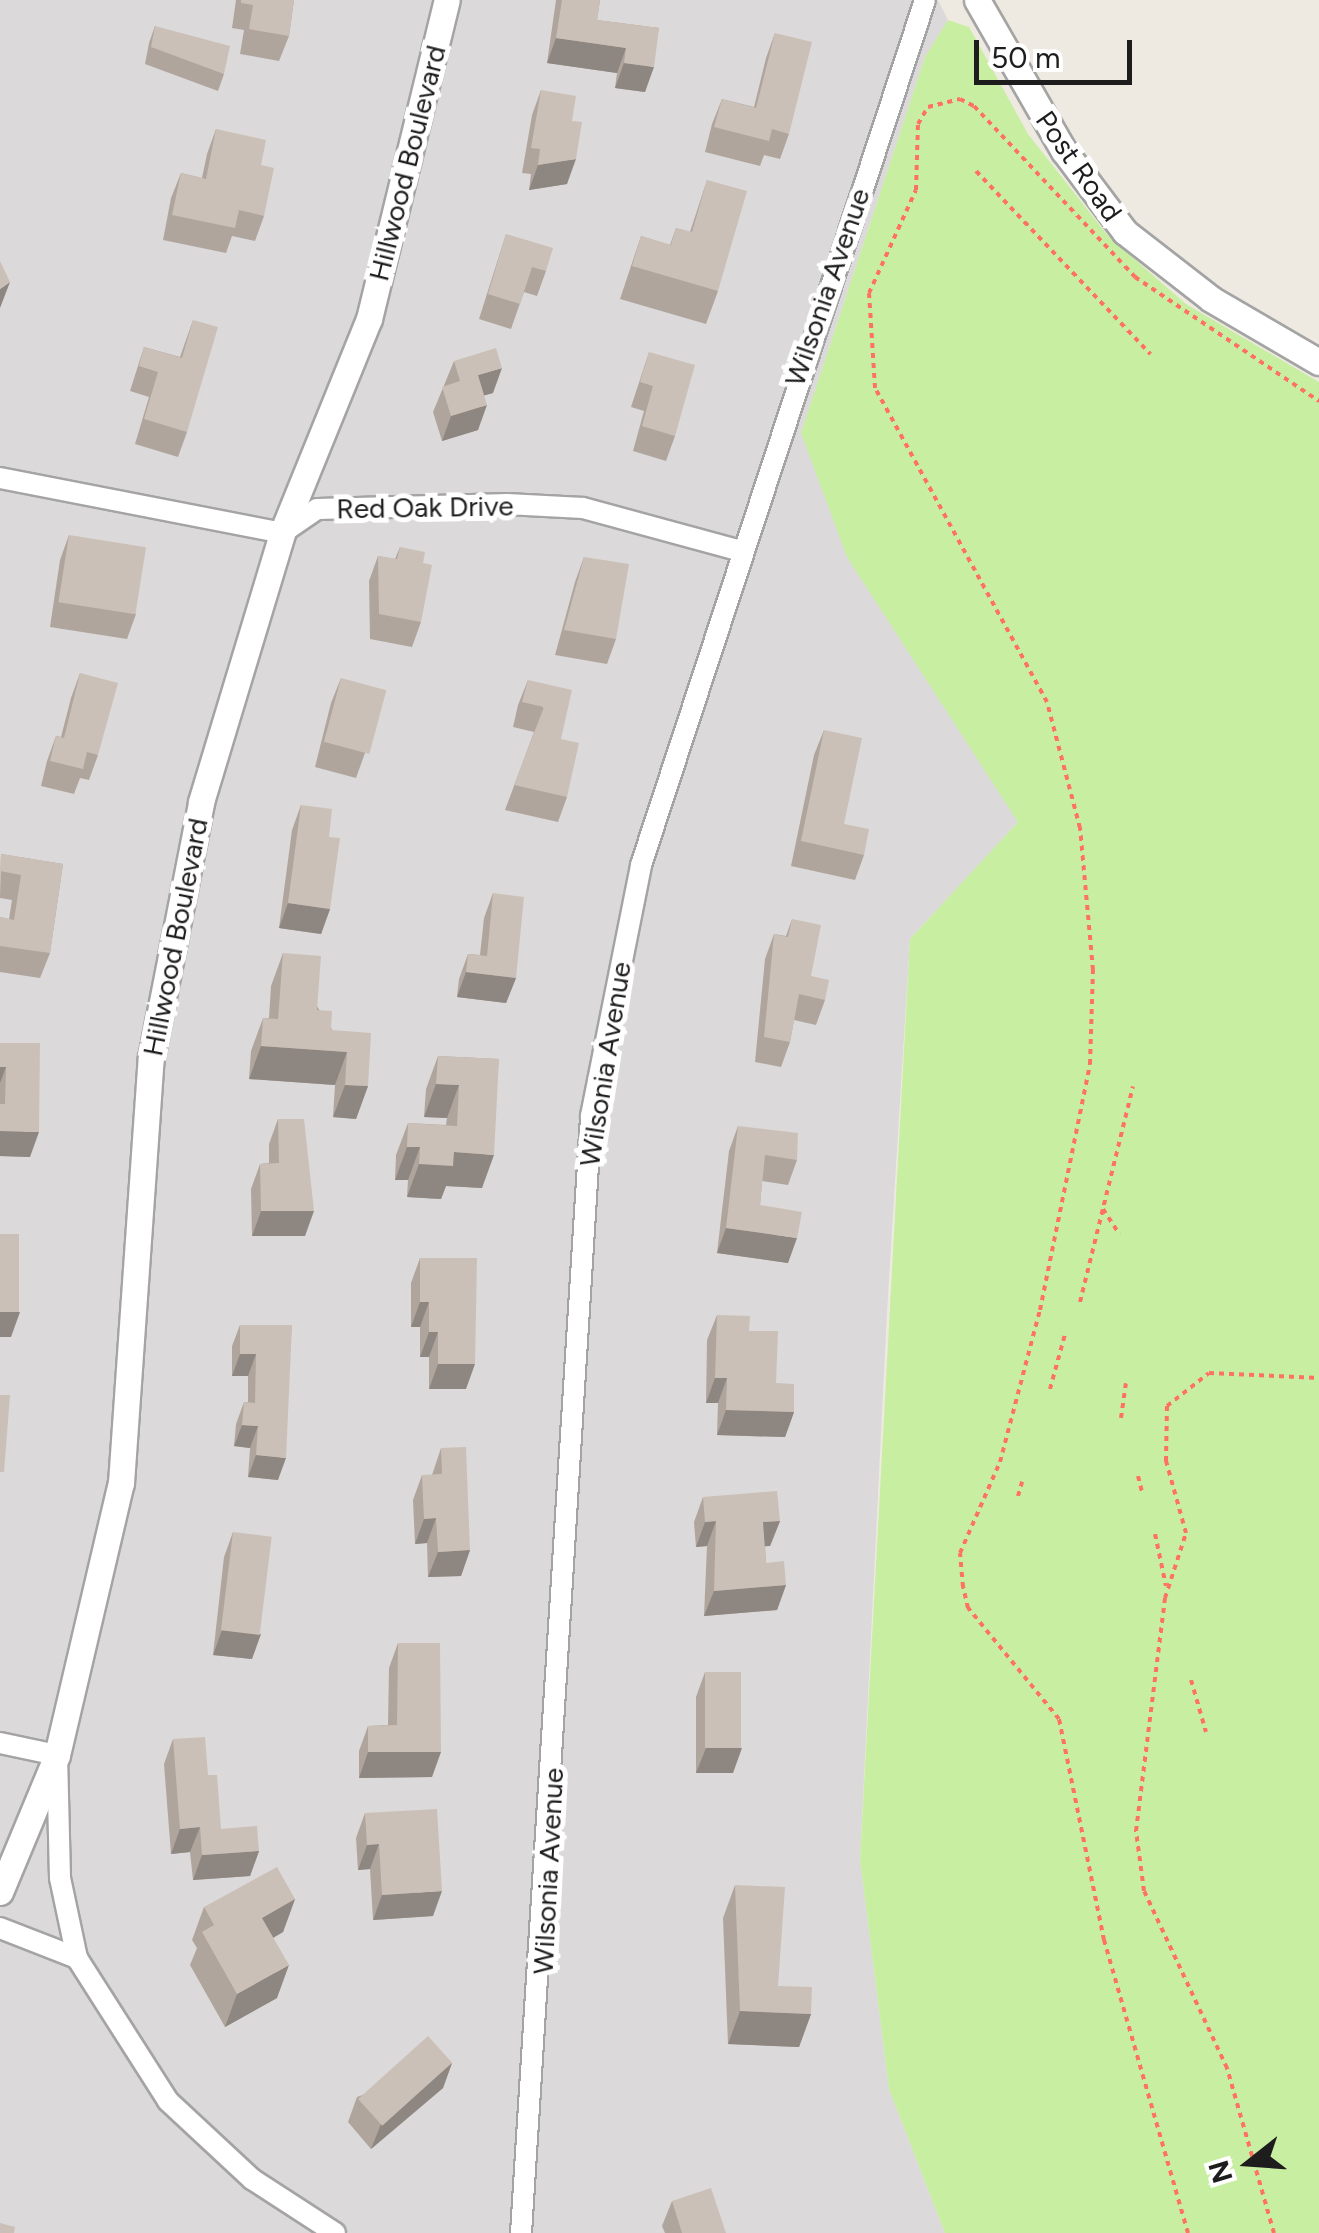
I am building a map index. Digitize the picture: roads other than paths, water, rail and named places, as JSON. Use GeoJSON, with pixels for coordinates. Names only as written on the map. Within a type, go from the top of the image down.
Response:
{"type":"FeatureCollection","features":[{"type":"Feature","properties":{"kind":"street","name":"Hillwood Boulevard"},"geometry":{"type":"LineString","coordinates":[[0,1892],[57,1755],[121,1483],[151,1058],[178,902],[282,533],[369,319],[447,0]]}},
{"type":"Feature","properties":{"kind":"street","name":"Wilsonia Avenue"},"geometry":{"type":"LineString","coordinates":[[521,2233],[591,1116],[640,864],[738,550],[925,0]]}},
{"type":"Feature","properties":{"kind":"street","name":"Post Road"},"geometry":{"type":"LineString","coordinates":[[977,0],[1064,151],[1125,232],[1212,299],[1319,362]]}},
{"type":"Feature","properties":{"kind":"street"},"geometry":{"type":"LineString","coordinates":[[0,478],[282,533]]}},
{"type":"Feature","properties":{"kind":"street","name":"Red Oak Drive"},"geometry":{"type":"LineString","coordinates":[[282,533],[317,509],[508,504],[583,508],[738,550]]}},
{"type":"Feature","properties":{"kind":"street"},"geometry":{"type":"LineString","coordinates":[[0,1742],[57,1755],[60,1878],[77,1958],[168,2101],[252,2179],[335,2233]]}},
{"type":"Feature","properties":{"kind":"street"},"geometry":{"type":"LineString","coordinates":[[0,1928],[77,1958]]}}]}
